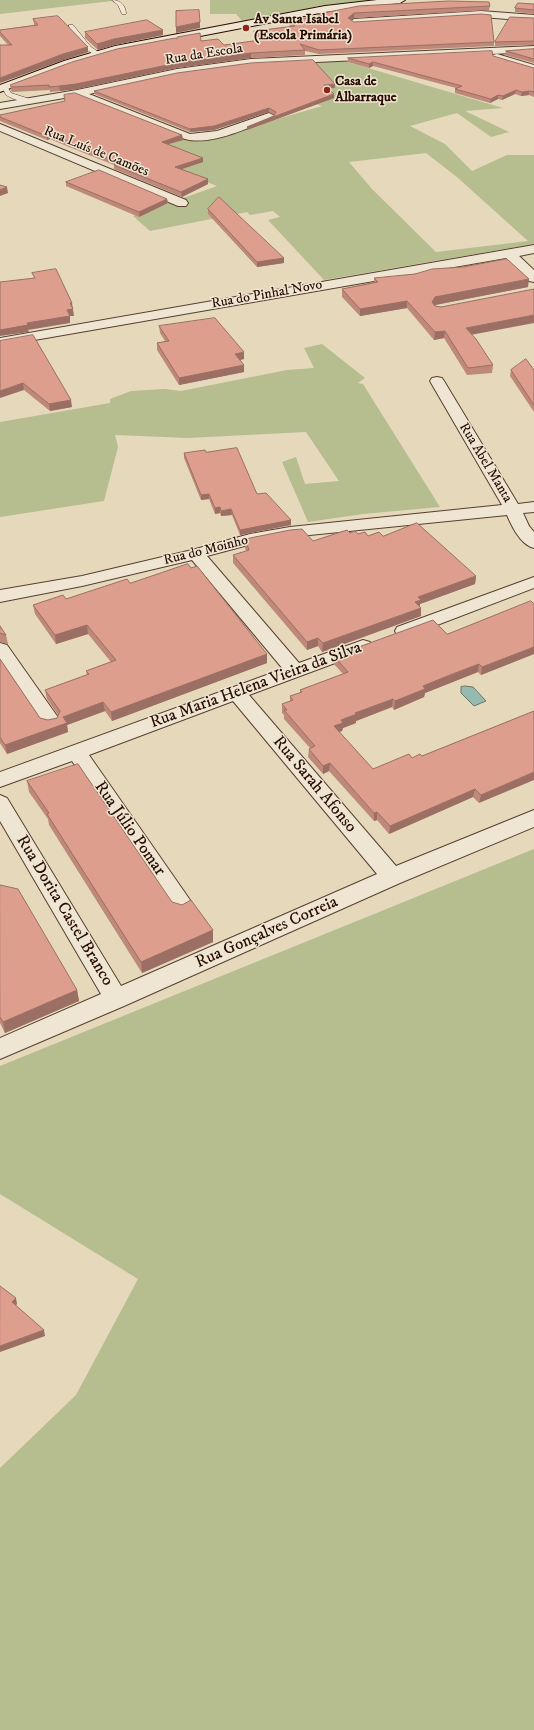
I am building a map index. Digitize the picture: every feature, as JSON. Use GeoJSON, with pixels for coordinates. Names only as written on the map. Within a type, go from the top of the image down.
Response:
{"type":"FeatureCollection","features":[{"type":"Feature","properties":{"kind":"street"},"geometry":{"type":"LineString","coordinates":[[3,88],[68,63],[98,54],[325,9],[400,0]]}},
{"type":"Feature","properties":{"kind":"street"},"geometry":{"type":"LineString","coordinates":[[354,21],[481,14],[534,18]]}},
{"type":"Feature","properties":{"kind":"street","name":"Rua da Escola"},"geometry":{"type":"LineString","coordinates":[[0,106],[77,93],[177,72],[251,62],[363,53],[478,52],[534,49]]}},
{"type":"Feature","properties":{"kind":"street"},"geometry":{"type":"LineString","coordinates":[[478,52],[534,68]]}},
{"type":"Feature","properties":{"kind":"street"},"geometry":{"type":"LineString","coordinates":[[77,93],[188,137],[199,138],[213,136],[269,116]]}},
{"type":"Feature","properties":{"kind":"street","name":"Rua Luís de Camões"},"geometry":{"type":"LineString","coordinates":[[0,127],[182,203]]}},
{"type":"Feature","properties":{"kind":"street","name":"Rua do Pinhal Novo"},"geometry":{"type":"LineString","coordinates":[[0,342],[534,249]]}},
{"type":"Feature","properties":{"kind":"street"},"geometry":{"type":"LineString","coordinates":[[510,253],[534,278]]}},
{"type":"Feature","properties":{"kind":"street","name":"Rua Abel Manta"},"geometry":{"type":"LineString","coordinates":[[437,382],[512,508],[521,527],[534,543]]}},
{"type":"Feature","properties":{"kind":"street","name":"Rua do Moinho"},"geometry":{"type":"LineString","coordinates":[[0,596],[82,581],[196,554],[250,539],[290,532],[512,508],[534,507]]}},
{"type":"Feature","properties":{"kind":"street"},"geometry":{"type":"LineString","coordinates":[[196,554],[296,672]]}},
{"type":"Feature","properties":{"kind":"street","name":"Rua Maria Helena Vieira da Silva"},"geometry":{"type":"LineString","coordinates":[[0,780],[296,672],[534,582]]}},
{"type":"Feature","properties":{"kind":"street"},"geometry":{"type":"LineString","coordinates":[[0,649],[50,721]]}},
{"type":"Feature","properties":{"kind":"street","name":"Rua Sarah Afonso"},"geometry":{"type":"LineString","coordinates":[[237,693],[392,877]]}},
{"type":"Feature","properties":{"kind":"street","name":"Rua Júlio Pomar"},"geometry":{"type":"LineString","coordinates":[[76,752],[182,906]]}},
{"type":"Feature","properties":{"kind":"street","name":"Rua Dorita Castel Branco"},"geometry":{"type":"LineString","coordinates":[[0,803],[116,999]]}},
{"type":"Feature","properties":{"kind":"street","name":"Rua Gonçalves Correia"},"geometry":{"type":"LineString","coordinates":[[0,1049],[392,877],[534,818]]}},
{"type":"Feature","properties":{"kind":"lane"},"geometry":{"type":"LineString","coordinates":[[115,0],[120,4],[124,13]]}},
{"type":"Feature","properties":{"kind":"lane"},"geometry":{"type":"LineString","coordinates":[[71,26],[89,48],[98,54]]}},
{"type":"Feature","properties":{"kind":"lane"},"geometry":{"type":"LineString","coordinates":[[3,88],[8,94],[17,98],[30,100]]}},
{"type":"Feature","properties":{"kind":"green space"},"geometry":{"type":"Polygon","coordinates":[[[0,0],[111,0],[112,1],[0,14],[0,0]]]}},
{"type":"Feature","properties":{"kind":"green space"},"geometry":{"type":"Polygon","coordinates":[[[210,0],[372,0],[319,6],[242,21],[236,14],[210,14],[210,0]]]}},
{"type":"Feature","properties":{"kind":"green space"},"geometry":{"type":"Polygon","coordinates":[[[341,60],[503,108],[465,111],[509,132],[491,137],[457,113],[410,126],[445,144],[472,171],[507,155],[534,155],[534,244],[324,280],[268,220],[280,217],[273,211],[250,215],[247,212],[150,231],[133,216],[217,186],[163,165],[161,146],[180,137],[199,142],[322,106],[215,69],[341,60]],[[426,153],[349,162],[372,189],[436,252],[528,241],[458,178],[426,153]]]}},
{"type":"Feature","properties":{"kind":"green space"},"geometry":{"type":"Polygon","coordinates":[[[322,344],[365,378],[358,383],[363,384],[440,507],[363,514],[308,522],[282,462],[296,457],[305,484],[339,481],[306,432],[188,438],[115,435],[118,447],[104,501],[0,517],[0,422],[110,403],[110,399],[131,391],[165,389],[181,391],[287,370],[314,368],[304,348],[322,344]]]}},
{"type":"Feature","properties":{"kind":"green space"},"geometry":{"type":"Polygon","coordinates":[[[534,849],[534,1730],[0,1730],[0,1468],[76,1395],[138,1279],[0,1194],[0,1066],[534,849]]]}},
{"type":"Feature","properties":{"kind":"water"},"geometry":{"type":"Polygon","coordinates":[[[461,687],[473,687],[486,701],[474,706],[461,693],[461,687]]]}},
{"type":"Feature","properties":{"kind":"building"},"geometry":{"type":"Polygon","coordinates":[[[449,1],[489,2],[490,6],[354,13],[348,18],[354,22],[481,14],[491,15],[494,42],[319,50],[300,44],[305,50],[251,53],[177,63],[76,84],[49,87],[49,85],[12,87],[10,85],[72,62],[117,49],[175,38],[177,39],[177,37],[200,33],[201,41],[218,39],[224,45],[275,38],[254,31],[295,26],[289,20],[323,16],[318,14],[359,6],[449,1]]]}},
{"type":"Feature","properties":{"kind":"building"},"geometry":{"type":"Polygon","coordinates":[[[518,3],[534,4],[534,10],[515,8],[518,3]]]}},
{"type":"Feature","properties":{"kind":"building"},"geometry":{"type":"Polygon","coordinates":[[[199,10],[200,22],[176,27],[176,11],[199,10]]]}},
{"type":"Feature","properties":{"kind":"building"},"geometry":{"type":"Polygon","coordinates":[[[58,16],[88,47],[63,54],[0,78],[0,45],[12,45],[0,32],[0,30],[38,25],[33,19],[58,16]]]}},
{"type":"Feature","properties":{"kind":"building"},"geometry":{"type":"Polygon","coordinates":[[[510,17],[534,18],[534,41],[495,42],[510,17]]]}},
{"type":"Feature","properties":{"kind":"building"},"geometry":{"type":"Polygon","coordinates":[[[147,20],[163,30],[114,39],[97,44],[85,32],[147,20]]]}},
{"type":"Feature","properties":{"kind":"building"},"geometry":{"type":"Polygon","coordinates":[[[534,49],[534,59],[506,51],[534,49]]]}},
{"type":"Feature","properties":{"kind":"building"},"geometry":{"type":"Polygon","coordinates":[[[492,51],[493,56],[534,68],[534,92],[522,92],[516,90],[503,96],[498,95],[491,99],[455,89],[462,86],[373,62],[369,64],[348,58],[492,51]]]}},
{"type":"Feature","properties":{"kind":"building"},"geometry":{"type":"Polygon","coordinates":[[[313,60],[335,84],[324,85],[334,94],[247,127],[274,116],[276,112],[269,108],[214,126],[190,129],[94,91],[177,73],[251,63],[313,60]]]}},
{"type":"Feature","properties":{"kind":"building"},"geometry":{"type":"Polygon","coordinates":[[[75,93],[182,135],[162,142],[203,158],[175,167],[208,179],[181,192],[114,165],[119,163],[50,134],[47,136],[0,117],[0,115],[65,101],[64,95],[75,93]]]}},
{"type":"Feature","properties":{"kind":"building"},"geometry":{"type":"Polygon","coordinates":[[[99,170],[167,199],[139,212],[66,182],[99,170]]]}},
{"type":"Feature","properties":{"kind":"building"},"geometry":{"type":"Polygon","coordinates":[[[0,185],[7,187],[0,190],[0,185]]]}},
{"type":"Feature","properties":{"kind":"building"},"geometry":{"type":"Polygon","coordinates":[[[219,197],[284,258],[257,262],[208,209],[219,197]]]}},
{"type":"Feature","properties":{"kind":"building"},"geometry":{"type":"Polygon","coordinates":[[[507,259],[529,279],[435,297],[432,302],[435,306],[441,307],[534,289],[534,315],[466,328],[476,339],[493,365],[468,368],[445,331],[435,332],[407,301],[360,309],[342,289],[378,282],[374,278],[415,274],[432,269],[463,267],[507,259]]]}},
{"type":"Feature","properties":{"kind":"building"},"geometry":{"type":"Polygon","coordinates":[[[56,269],[72,303],[70,303],[73,309],[67,310],[70,316],[27,323],[28,325],[0,330],[0,282],[35,278],[32,273],[56,269]]]}},
{"type":"Feature","properties":{"kind":"building"},"geometry":{"type":"Polygon","coordinates":[[[215,318],[244,352],[235,354],[244,365],[179,378],[157,343],[169,341],[159,326],[215,318]]]}},
{"type":"Feature","properties":{"kind":"building"},"geometry":{"type":"Polygon","coordinates":[[[33,335],[71,400],[49,404],[23,383],[0,391],[0,341],[33,335]]]}},
{"type":"Feature","properties":{"kind":"building"},"geometry":{"type":"Polygon","coordinates":[[[526,359],[534,370],[534,405],[511,370],[526,359]]]}},
{"type":"Feature","properties":{"kind":"building"},"geometry":{"type":"Polygon","coordinates":[[[237,448],[257,494],[266,493],[291,520],[240,530],[231,509],[221,511],[220,507],[215,508],[209,494],[201,495],[184,453],[237,448]]]}},
{"type":"Feature","properties":{"kind":"building"},"geometry":{"type":"Polygon","coordinates":[[[417,523],[476,576],[418,597],[421,600],[415,602],[421,608],[323,643],[318,638],[307,642],[233,555],[249,550],[245,539],[290,530],[302,529],[313,541],[347,530],[350,533],[355,531],[358,534],[365,532],[368,536],[379,532],[383,536],[417,523]]]}},
{"type":"Feature","properties":{"kind":"building"},"geometry":{"type":"Polygon","coordinates":[[[188,564],[191,568],[197,566],[267,654],[111,712],[103,702],[63,717],[67,723],[5,745],[0,737],[0,659],[40,718],[48,720],[57,718],[60,711],[45,690],[89,674],[86,671],[116,660],[87,625],[55,635],[33,605],[63,595],[66,599],[127,579],[130,583],[188,564]]]}},
{"type":"Feature","properties":{"kind":"building"},"geometry":{"type":"Polygon","coordinates":[[[531,601],[534,604],[534,647],[482,667],[479,664],[450,675],[423,686],[425,689],[395,701],[393,699],[355,713],[357,714],[341,720],[343,723],[334,726],[373,769],[409,754],[412,758],[420,754],[422,756],[534,711],[534,772],[481,795],[475,789],[390,826],[377,812],[374,813],[330,763],[323,766],[309,749],[315,746],[284,710],[287,710],[282,704],[293,700],[290,696],[302,692],[300,690],[348,672],[334,656],[433,620],[447,634],[531,601]]]}},
{"type":"Feature","properties":{"kind":"building"},"geometry":{"type":"Polygon","coordinates":[[[0,626],[6,635],[0,633],[0,626]]]}},
{"type":"Feature","properties":{"kind":"building"},"geometry":{"type":"Polygon","coordinates":[[[78,764],[172,902],[182,905],[191,900],[213,930],[141,962],[47,814],[49,813],[27,781],[78,764]]]}},
{"type":"Feature","properties":{"kind":"building"},"geometry":{"type":"Polygon","coordinates":[[[0,885],[18,889],[77,990],[3,1022],[0,1017],[0,885]]]}},
{"type":"Feature","properties":{"kind":"building"},"geometry":{"type":"Polygon","coordinates":[[[0,1286],[16,1298],[12,1302],[44,1330],[0,1346],[0,1286]]]}},
{"type":"Feature","properties":{"kind":"place","name":"Av Santa Isabel (Escola Primária)"},"geometry":{"type":"Point","coordinates":[246,28]}},
{"type":"Feature","properties":{"kind":"place","name":"Casa de Albarraque"},"geometry":{"type":"Point","coordinates":[327,90]}}]}
